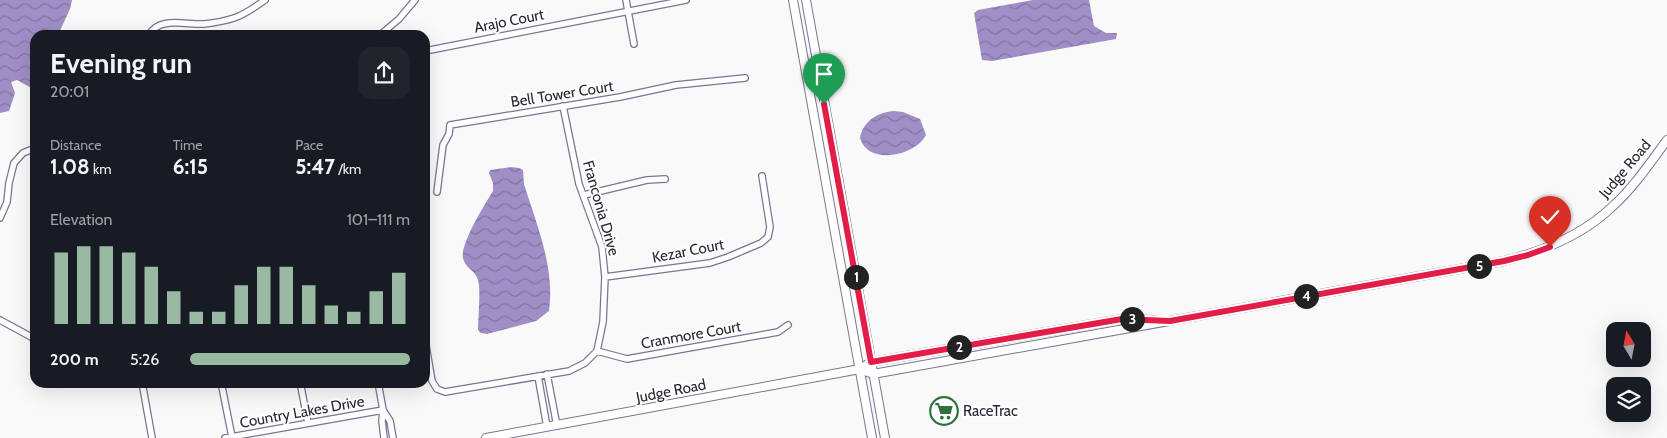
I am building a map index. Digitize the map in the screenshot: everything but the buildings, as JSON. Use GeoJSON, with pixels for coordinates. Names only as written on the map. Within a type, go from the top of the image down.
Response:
{"type":"FeatureCollection","features":[{"type":"Feature","properties":{"kind":"street"},"geometry":{"type":"LineString","coordinates":[[154,30],[159,25],[172,22],[205,24],[234,18],[254,9],[265,0]]}},
{"type":"Feature","properties":{"kind":"street"},"geometry":{"type":"LineString","coordinates":[[388,30],[415,0]]}},
{"type":"Feature","properties":{"kind":"street"},"geometry":{"type":"LineString","coordinates":[[626,0],[634,44]]}},
{"type":"Feature","properties":{"kind":"street","name":"Arajo Court"},"geometry":{"type":"LineString","coordinates":[[430,50],[686,0]]}},
{"type":"Feature","properties":{"kind":"street"},"geometry":{"type":"LineString","coordinates":[[793,0],[872,438]]}},
{"type":"Feature","properties":{"kind":"street"},"geometry":{"type":"LineString","coordinates":[[806,0],[885,438]]}},
{"type":"Feature","properties":{"kind":"street","name":"Bell Tower Court"},"geometry":{"type":"LineString","coordinates":[[437,192],[443,145],[449,134],[450,125],[620,97],[676,85],[745,78]]}},
{"type":"Feature","properties":{"kind":"street"},"geometry":{"type":"LineString","coordinates":[[808,83],[815,96],[824,104]]}},
{"type":"Feature","properties":{"kind":"street","name":"Franconia Drive"},"geometry":{"type":"LineString","coordinates":[[563,106],[579,184],[602,247],[606,277],[603,322],[597,351]]}},
{"type":"Feature","properties":{"kind":"street","name":"Judge Road"},"geometry":{"type":"LineString","coordinates":[[873,374],[1495,263],[1528,255],[1550,247],[1594,223],[1630,189],[1667,140]]}},
{"type":"Feature","properties":{"kind":"street"},"geometry":{"type":"LineString","coordinates":[[0,218],[7,202],[14,163],[23,153],[30,150]]}},
{"type":"Feature","properties":{"kind":"street","name":"Kezar Court"},"geometry":{"type":"LineString","coordinates":[[606,277],[710,262],[728,257],[761,243],[768,237],[770,227],[762,176]]}},
{"type":"Feature","properties":{"kind":"street"},"geometry":{"type":"LineString","coordinates":[[584,195],[647,180],[664,179]]}},
{"type":"Feature","properties":{"kind":"street","name":"Judge Road"},"geometry":{"type":"LineString","coordinates":[[486,438],[860,369],[871,362],[1122,319],[1170,321]]}},
{"type":"Feature","properties":{"kind":"street"},"geometry":{"type":"LineString","coordinates":[[0,320],[30,336]]}},
{"type":"Feature","properties":{"kind":"street","name":"Cranmore Court"},"geometry":{"type":"LineString","coordinates":[[597,351],[627,359],[778,332],[788,325]]}},
{"type":"Feature","properties":{"kind":"street"},"geometry":{"type":"LineString","coordinates":[[430,369],[432,381],[437,389],[445,392],[569,371],[585,363],[597,351]]}},
{"type":"Feature","properties":{"kind":"street"},"geometry":{"type":"LineString","coordinates":[[860,369],[873,374]]}},
{"type":"Feature","properties":{"kind":"street"},"geometry":{"type":"LineString","coordinates":[[547,374],[556,426]]}},
{"type":"Feature","properties":{"kind":"street"},"geometry":{"type":"LineString","coordinates":[[538,376],[547,427]]}},
{"type":"Feature","properties":{"kind":"street"},"geometry":{"type":"LineString","coordinates":[[143,388],[152,438]]}},
{"type":"Feature","properties":{"kind":"street"},"geometry":{"type":"LineString","coordinates":[[222,388],[228,437]]}},
{"type":"Feature","properties":{"kind":"street"},"geometry":{"type":"LineString","coordinates":[[301,388],[308,423]]}},
{"type":"Feature","properties":{"kind":"street"},"geometry":{"type":"LineString","coordinates":[[379,388],[383,410],[384,438]]}},
{"type":"Feature","properties":{"kind":"street"},"geometry":{"type":"LineString","coordinates":[[542,398],[551,396]]}},
{"type":"Feature","properties":{"kind":"street"},"geometry":{"type":"LineString","coordinates":[[383,410],[390,421],[393,438]]}},
{"type":"Feature","properties":{"kind":"street","name":"Country Lakes Drive"},"geometry":{"type":"LineString","coordinates":[[228,437],[383,410]]}},
{"type":"Feature","properties":{"kind":"water"},"geometry":{"type":"Polygon","coordinates":[[[0,0],[72,0],[60,30],[30,30],[30,87],[17,80],[11,82],[15,93],[9,111],[0,113],[0,0]]]}},
{"type":"Feature","properties":{"kind":"water"},"geometry":{"type":"Polygon","coordinates":[[[1033,0],[1089,0],[1094,26],[1106,33],[1117,33],[1116,39],[992,61],[982,60],[974,13],[978,10],[1033,0]]]}},
{"type":"Feature","properties":{"kind":"water"},"geometry":{"type":"Polygon","coordinates":[[[903,112],[920,119],[926,135],[912,148],[902,153],[881,155],[872,152],[865,147],[860,138],[864,127],[872,118],[882,113],[903,112]]]}},
{"type":"Feature","properties":{"kind":"water"},"geometry":{"type":"Polygon","coordinates":[[[511,167],[523,170],[524,184],[544,247],[549,278],[549,311],[536,321],[487,334],[481,333],[478,330],[479,284],[477,277],[464,261],[463,252],[474,224],[493,191],[490,170],[511,167]]]}},
{"type":"Feature","properties":{"kind":"place","name":"RaceTrac"},"geometry":{"type":"Point","coordinates":[944,411]}},
{"type":"Feature","properties":{"kind":"route"},"geometry":{"type":"LineString","coordinates":[[824,104],[871,362],[1122,319],[1170,321],[1504,261],[1550,247]]}}]}
